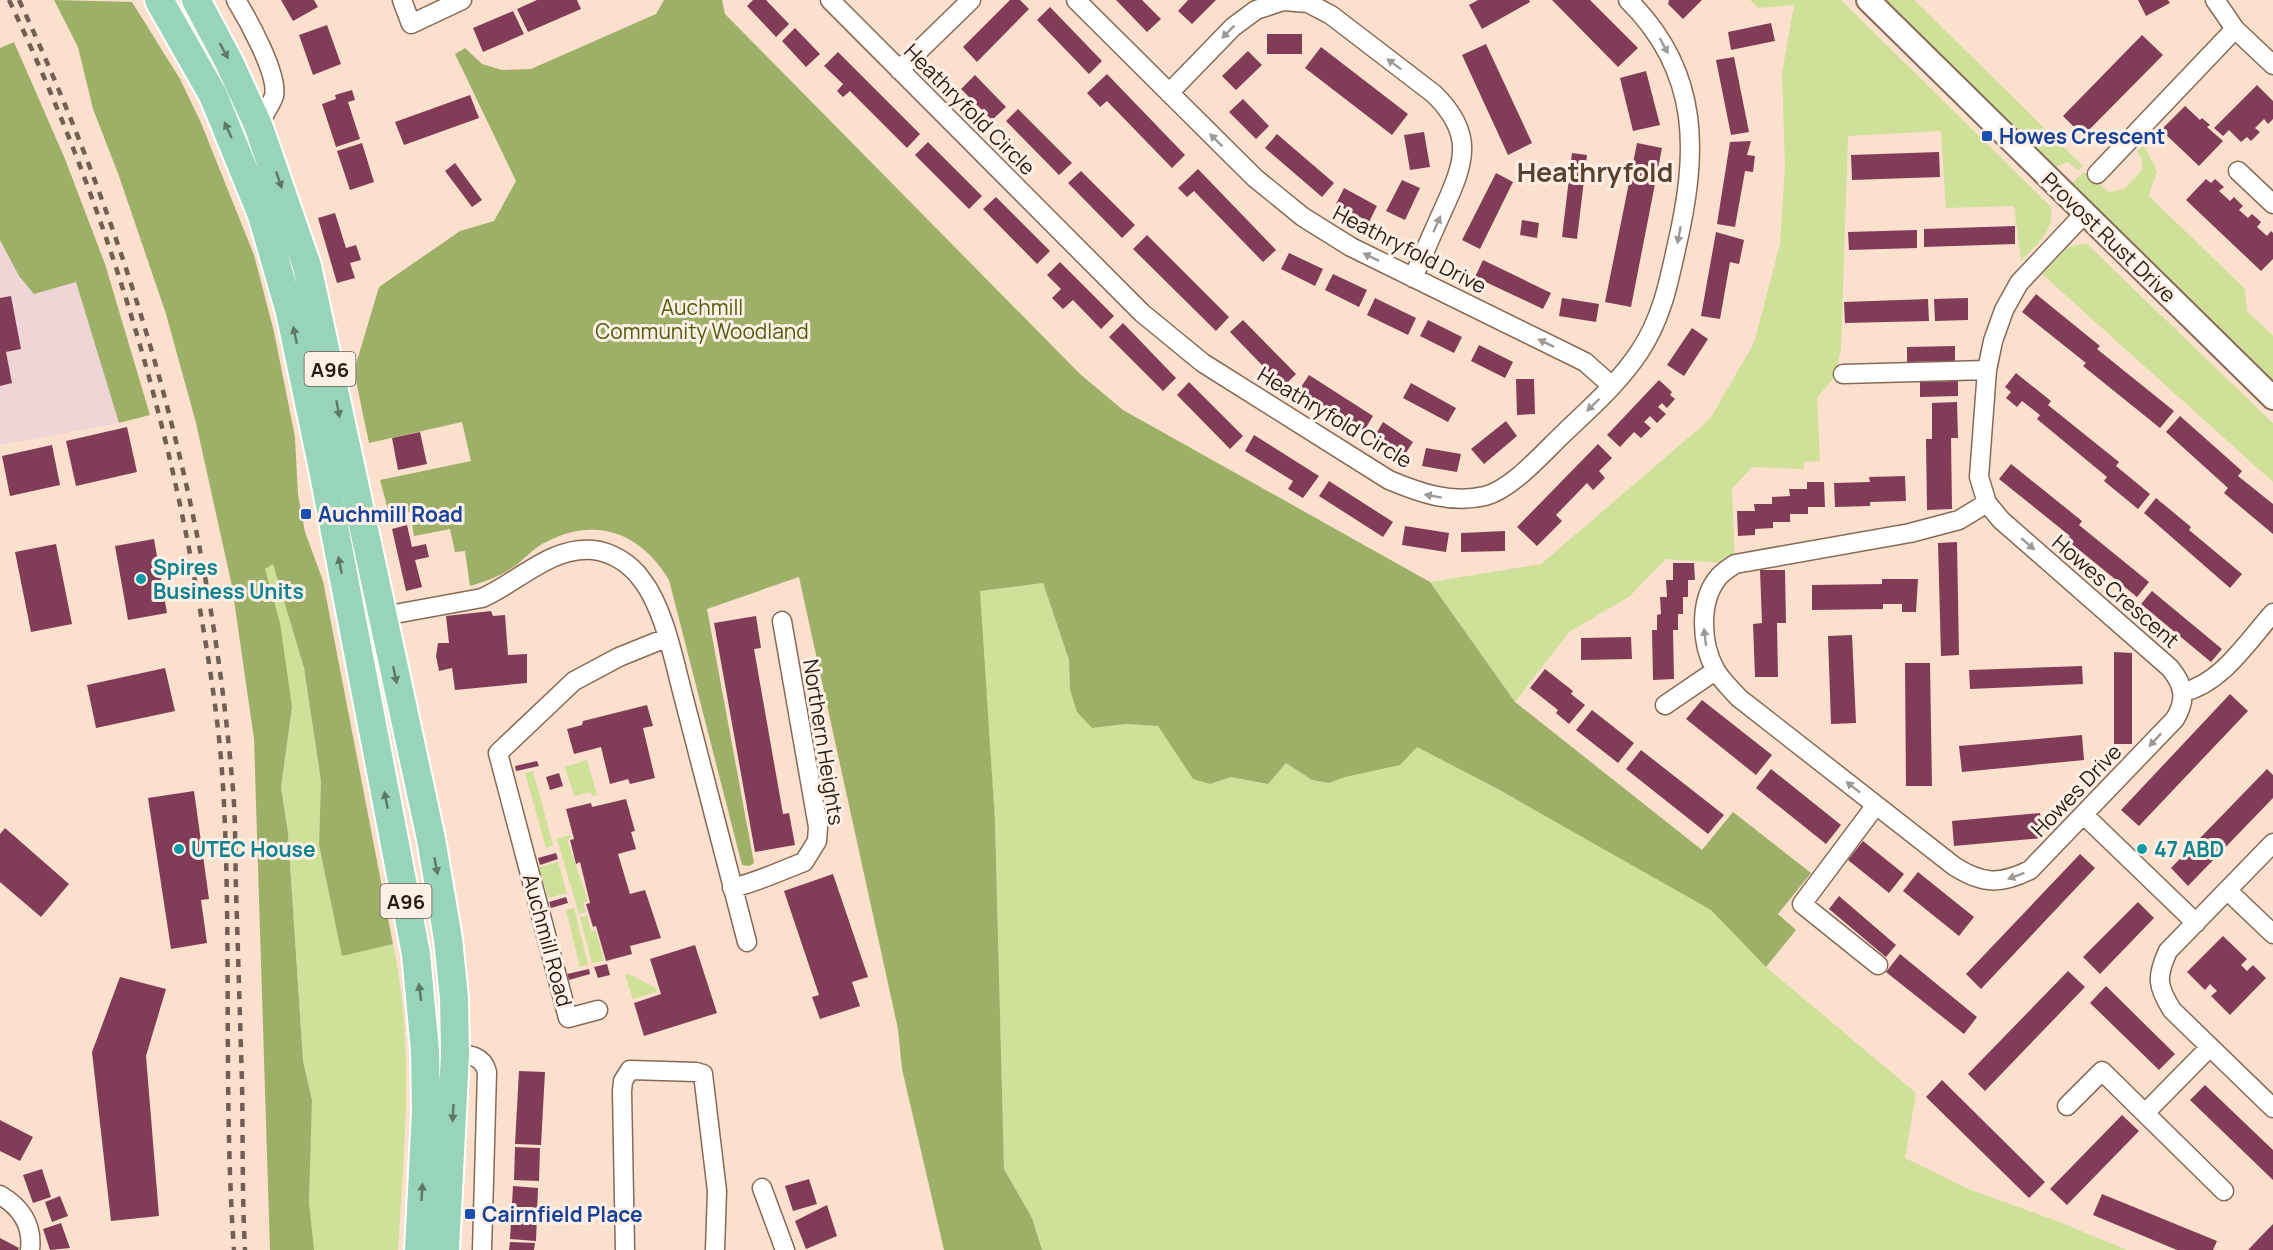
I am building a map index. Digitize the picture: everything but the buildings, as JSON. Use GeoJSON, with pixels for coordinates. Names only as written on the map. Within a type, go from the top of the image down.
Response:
{"type":"FeatureCollection","features":[{"type":"Feature","properties":{"kind":"main road","name":"A96"},"geometry":{"type":"LineString","coordinates":[[159,0],[196,62],[229,130],[251,184],[278,265],[323,469],[416,954],[425,1050],[426,1112],[419,1250]]}},
{"type":"Feature","properties":{"kind":"main road","name":"A96"},"geometry":{"type":"LineString","coordinates":[[195,0],[229,62],[258,125],[310,277],[444,912],[451,963],[455,1054],[445,1250]]}},
{"type":"Feature","properties":{"kind":"street"},"geometry":{"type":"LineString","coordinates":[[236,0],[261,46],[274,87],[272,100],[258,125]]}},
{"type":"Feature","properties":{"kind":"street"},"geometry":{"type":"LineString","coordinates":[[402,0],[411,24],[462,0]]}},
{"type":"Feature","properties":{"kind":"street","name":"Heathryfold Circle"},"geometry":{"type":"LineString","coordinates":[[831,0],[1142,313],[1203,363],[1389,480],[1420,493],[1452,499],[1488,495],[1522,474],[1612,386],[1640,352],[1663,309],[1679,238],[1692,137],[1683,87],[1663,42],[1628,0]]}},
{"type":"Feature","properties":{"kind":"street"},"geometry":{"type":"LineString","coordinates":[[899,70],[971,0]]}},
{"type":"Feature","properties":{"kind":"street","name":"Heathryfold Drive"},"geometry":{"type":"LineString","coordinates":[[1076,0],[1255,178],[1303,217],[1351,247],[1585,362],[1612,386]]}},
{"type":"Feature","properties":{"kind":"street","name":"Provost Rust Drive"},"geometry":{"type":"LineString","coordinates":[[1868,0],[2273,398]]}},
{"type":"Feature","properties":{"kind":"street"},"geometry":{"type":"LineString","coordinates":[[2215,0],[2235,29],[2273,65]]}},
{"type":"Feature","properties":{"kind":"street"},"geometry":{"type":"LineString","coordinates":[[1169,93],[1233,27],[1256,10],[1283,1],[1308,3],[1331,15],[1434,94],[1449,109],[1460,128],[1464,151],[1461,171],[1413,278]]}},
{"type":"Feature","properties":{"kind":"street"},"geometry":{"type":"LineString","coordinates":[[2097,174],[2235,29]]}},
{"type":"Feature","properties":{"kind":"street"},"geometry":{"type":"LineString","coordinates":[[2238,171],[2273,204]]}},
{"type":"Feature","properties":{"kind":"street","name":"Howes Crescent"},"geometry":{"type":"LineString","coordinates":[[2085,213],[2019,283],[2004,310],[1987,370],[1979,477],[1987,503],[2001,520],[2170,668],[2180,680],[2183,692]]}},
{"type":"Feature","properties":{"kind":"street"},"geometry":{"type":"LineString","coordinates":[[1843,374],[1987,370]]}},
{"type":"Feature","properties":{"kind":"street","name":"Howes Drive"},"geometry":{"type":"LineString","coordinates":[[1987,503],[1959,520],[1922,527],[1910,532],[1735,564],[1717,579],[1707,601],[1705,636],[1707,652],[1715,670],[1739,698],[1962,871],[1970,877],[1994,881],[2012,879],[2030,870],[2175,718],[2182,707],[2183,692]]}},
{"type":"Feature","properties":{"kind":"street"},"geometry":{"type":"LineString","coordinates":[[351,622],[383,618],[482,598],[557,556],[592,550],[613,555],[643,580],[666,638],[747,942]]}},
{"type":"Feature","properties":{"kind":"street"},"geometry":{"type":"LineString","coordinates":[[2183,692],[2198,689],[2214,677],[2273,613]]}},
{"type":"Feature","properties":{"kind":"street","name":"Northern Heights"},"geometry":{"type":"LineString","coordinates":[[732,888],[764,879],[804,862],[817,841],[818,827],[782,621]]}},
{"type":"Feature","properties":{"kind":"street","name":"Auchmill Road"},"geometry":{"type":"LineString","coordinates":[[598,1010],[568,1018],[498,753],[574,681],[619,657],[666,638]]}},
{"type":"Feature","properties":{"kind":"street"},"geometry":{"type":"LineString","coordinates":[[1665,705],[1715,670]]}},
{"type":"Feature","properties":{"kind":"street"},"geometry":{"type":"LineString","coordinates":[[1876,805],[1802,904],[1878,965]]}},
{"type":"Feature","properties":{"kind":"street"},"geometry":{"type":"LineString","coordinates":[[2084,815],[2196,923]]}},
{"type":"Feature","properties":{"kind":"street"},"geometry":{"type":"LineString","coordinates":[[2273,843],[2168,951],[2160,969],[2160,990],[2172,1010],[2273,1108]]}},
{"type":"Feature","properties":{"kind":"street"},"geometry":{"type":"LineString","coordinates":[[2227,890],[2273,934]]}},
{"type":"Feature","properties":{"kind":"street"},"geometry":{"type":"LineString","coordinates":[[2145,1113],[2210,1047]]}},
{"type":"Feature","properties":{"kind":"street"},"geometry":{"type":"LineString","coordinates":[[425,1050],[480,1058],[487,1072],[482,1250]]}},
{"type":"Feature","properties":{"kind":"street"},"geometry":{"type":"LineString","coordinates":[[625,1250],[622,1091],[623,1081],[630,1070],[703,1074],[717,1191],[715,1250]]}},
{"type":"Feature","properties":{"kind":"street"},"geometry":{"type":"LineString","coordinates":[[2067,1106],[2102,1071],[2224,1191]]}},
{"type":"Feature","properties":{"kind":"street"},"geometry":{"type":"LineString","coordinates":[[762,1188],[785,1250]]}},
{"type":"Feature","properties":{"kind":"street"},"geometry":{"type":"LineString","coordinates":[[0,1195],[18,1208],[24,1217],[29,1228],[30,1250]]}},
{"type":"Feature","properties":{"kind":"shaded area"},"geometry":{"type":"Polygon","coordinates":[[[0,240],[19,276],[76,281],[119,423],[0,445],[0,240]]]}},
{"type":"Feature","properties":{"kind":"green space"},"geometry":{"type":"Polygon","coordinates":[[[54,0],[132,2],[180,79],[201,123],[254,255],[274,332],[295,437],[298,495],[305,532],[323,581],[393,944],[342,956],[319,845],[321,781],[304,668],[273,564],[265,569],[280,623],[292,707],[281,787],[288,833],[303,1061],[312,1100],[309,1202],[314,1250],[270,1250],[254,739],[232,586],[196,423],[166,314],[119,176],[93,109],[78,47],[54,0]]]}},
{"type":"Feature","properties":{"kind":"green space","name":"Auchmill Community Woodland"},"geometry":{"type":"Polygon","coordinates":[[[664,0],[722,0],[725,14],[1080,374],[1123,410],[1430,582],[1515,702],[1702,850],[1733,812],[1811,873],[1778,914],[1796,930],[1766,967],[1711,910],[1496,788],[1417,747],[1400,765],[1345,777],[1329,783],[1312,780],[1286,763],[1268,784],[1231,777],[1210,784],[1193,779],[1158,726],[1126,724],[1092,728],[1077,712],[1070,690],[1069,660],[1043,583],[980,591],[995,821],[1004,1169],[1032,1218],[1042,1250],[944,1250],[902,1069],[898,1029],[799,577],[707,609],[754,863],[749,866],[742,865],[669,580],[658,564],[645,550],[616,533],[582,530],[544,543],[507,571],[470,586],[465,551],[455,552],[450,529],[414,536],[410,512],[390,517],[380,480],[471,461],[462,422],[369,443],[354,371],[379,287],[460,231],[494,221],[516,181],[455,54],[465,48],[482,64],[502,70],[531,69],[656,14],[664,0]]]}},
{"type":"Feature","properties":{"kind":"green space"},"geometry":{"type":"Polygon","coordinates":[[[1750,0],[1841,0],[2050,206],[2051,222],[2044,236],[2021,261],[2014,206],[1946,208],[1941,131],[1848,136],[1841,348],[1836,375],[1817,398],[1820,461],[1804,462],[1804,469],[1752,467],[1732,489],[1735,564],[1666,559],[1630,596],[1569,632],[1515,702],[1430,582],[1541,564],[1710,419],[1754,343],[1780,244],[1785,167],[1782,73],[1794,5],[1758,8],[1750,0]]]}},
{"type":"Feature","properties":{"kind":"green space"},"geometry":{"type":"Polygon","coordinates":[[[1883,0],[1914,0],[2083,166],[2078,170],[2068,162],[2055,167],[1883,0]]]}},
{"type":"Feature","properties":{"kind":"green space"},"geometry":{"type":"Polygon","coordinates":[[[14,42],[65,159],[105,264],[150,415],[119,423],[76,282],[34,294],[19,276],[0,240],[0,48],[14,42]]]}},
{"type":"Feature","properties":{"kind":"green space"},"geometry":{"type":"Polygon","coordinates":[[[2144,145],[2157,171],[2149,196],[2245,289],[2247,311],[2273,336],[2273,381],[2072,183],[2084,172],[2109,192],[2124,189],[2142,170],[2142,159],[2137,151],[2144,145]]]}},
{"type":"Feature","properties":{"kind":"green space"},"geometry":{"type":"Polygon","coordinates":[[[2086,243],[2273,423],[2273,482],[2042,274],[2068,247],[2086,243]]]}},
{"type":"Feature","properties":{"kind":"green space"},"geometry":{"type":"Polygon","coordinates":[[[273,563],[304,668],[321,781],[319,845],[342,955],[393,944],[400,982],[406,1058],[406,1097],[398,1250],[313,1250],[309,1202],[312,1100],[303,1061],[288,833],[281,787],[292,707],[264,569],[273,563]]]}},
{"type":"Feature","properties":{"kind":"green space"},"geometry":{"type":"Polygon","coordinates":[[[1043,583],[1069,660],[1070,690],[1092,728],[1126,724],[1158,726],[1176,749],[1210,784],[1231,777],[1268,784],[1286,763],[1312,780],[1329,783],[1417,746],[1712,910],[1766,967],[1916,1093],[1905,1158],[1968,1189],[2057,1221],[2127,1250],[1042,1250],[1032,1218],[1004,1169],[995,821],[979,591],[1043,583]]]}},
{"type":"Feature","properties":{"kind":"green space"},"geometry":{"type":"Polygon","coordinates":[[[587,760],[597,795],[592,796],[591,792],[574,796],[565,767],[587,760]]]}},
{"type":"Feature","properties":{"kind":"green space"},"geometry":{"type":"Polygon","coordinates":[[[533,771],[553,845],[546,848],[525,773],[533,771]]]}},
{"type":"Feature","properties":{"kind":"green space"},"geometry":{"type":"Polygon","coordinates":[[[570,835],[571,838],[567,839],[588,901],[583,902],[586,912],[579,914],[557,839],[570,835]]]}},
{"type":"Feature","properties":{"kind":"green space"},"geometry":{"type":"Polygon","coordinates":[[[558,862],[567,893],[548,898],[539,867],[558,862]]]}},
{"type":"Feature","properties":{"kind":"green space"},"geometry":{"type":"Polygon","coordinates":[[[574,908],[588,965],[580,967],[566,910],[574,908]]]}},
{"type":"Feature","properties":{"kind":"green space"},"geometry":{"type":"Polygon","coordinates":[[[587,916],[591,931],[596,931],[604,961],[592,963],[580,917],[587,916]]]}},
{"type":"Feature","properties":{"kind":"green space"},"geometry":{"type":"Polygon","coordinates":[[[629,974],[656,988],[657,992],[633,999],[625,975],[629,974]]]}},
{"type":"Feature","properties":{"kind":"railway"},"geometry":{"type":"LineString","coordinates":[[9,0],[70,141],[122,284],[163,431],[195,581],[216,709],[223,786],[226,844],[229,1134],[234,1250]]}},
{"type":"Feature","properties":{"kind":"railway"},"geometry":{"type":"LineString","coordinates":[[19,0],[98,189],[131,284],[160,380],[185,478],[205,576],[221,677],[234,807],[245,1250]]}},
{"type":"Feature","properties":{"kind":"place","name":"Howes Crescent"},"geometry":{"type":"Point","coordinates":[1987,136]}},
{"type":"Feature","properties":{"kind":"place","name":"Auchmill Road"},"geometry":{"type":"Point","coordinates":[306,514]}},
{"type":"Feature","properties":{"kind":"place","name":"Spires Business Units"},"geometry":{"type":"Point","coordinates":[141,579]}},
{"type":"Feature","properties":{"kind":"place","name":"UTEC House"},"geometry":{"type":"Point","coordinates":[179,849]}},
{"type":"Feature","properties":{"kind":"place","name":"47 ABD"},"geometry":{"type":"Point","coordinates":[2142,849]}},
{"type":"Feature","properties":{"kind":"place","name":"Cairnfield Place"},"geometry":{"type":"Point","coordinates":[470,1214]}},
{"type":"Feature","properties":{"kind":"district","name":"Heathryfold"},"geometry":{"type":"Point","coordinates":[1595,171]}}]}
